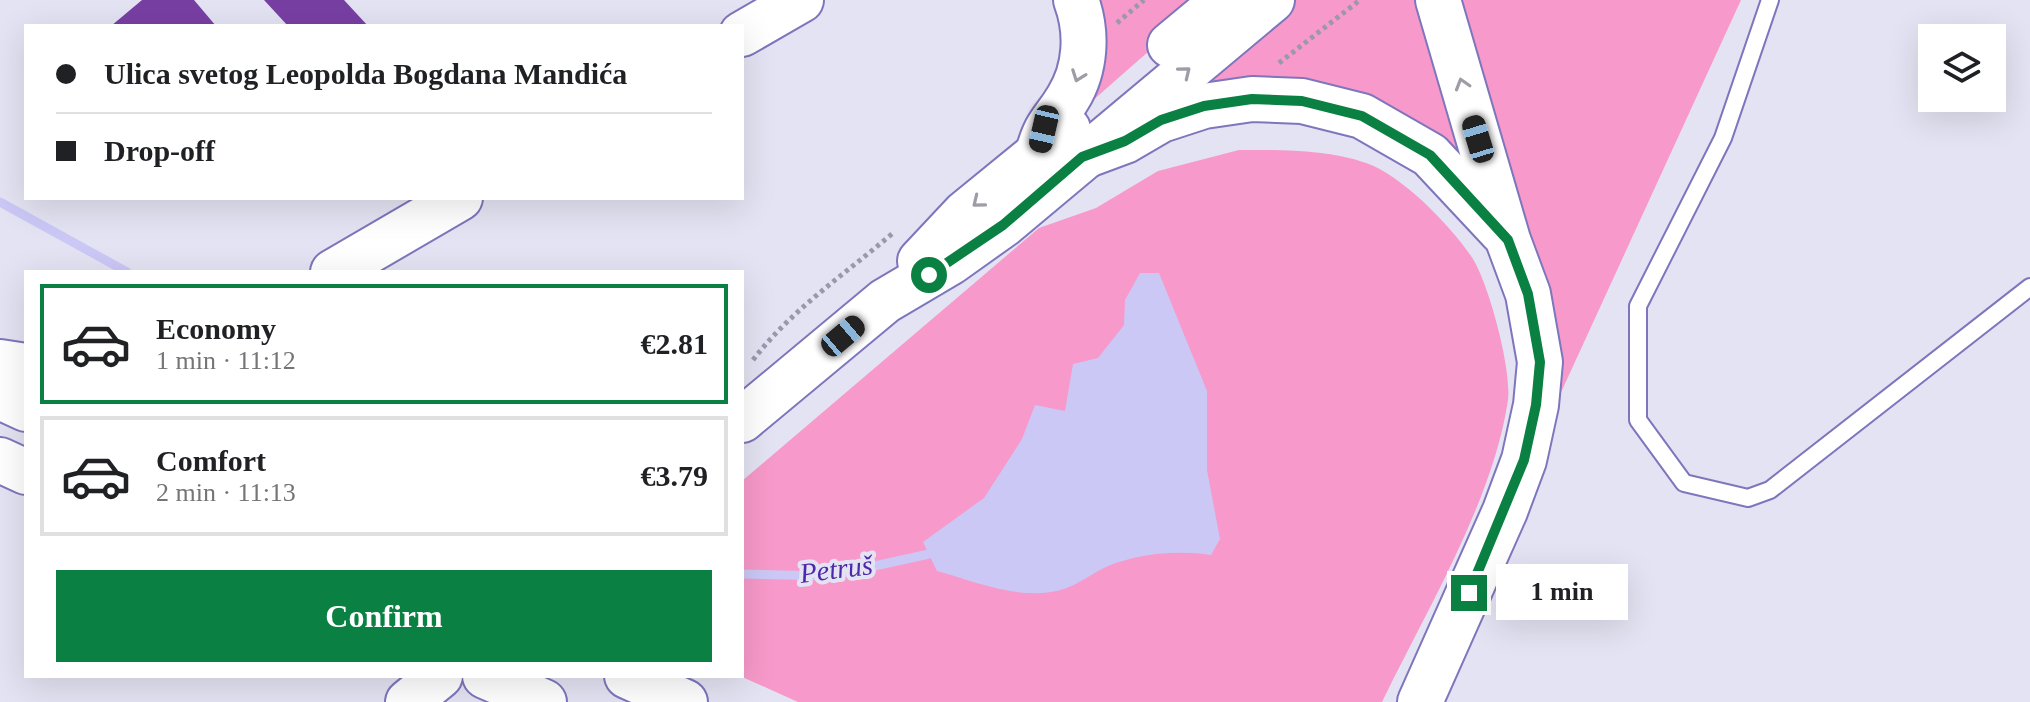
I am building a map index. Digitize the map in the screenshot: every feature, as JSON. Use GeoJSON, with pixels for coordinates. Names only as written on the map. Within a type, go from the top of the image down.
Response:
{"type":"FeatureCollection","features":[{"type":"Feature","properties":{"kind":"main road"},"geometry":{"type":"LineString","coordinates":[[744,33],[801,0]]}},
{"type":"Feature","properties":{"kind":"main road"},"geometry":{"type":"LineString","coordinates":[[1038,153],[1044,129],[1067,100],[1083,61],[1080,12],[1076,0]]}},
{"type":"Feature","properties":{"kind":"main road"},"geometry":{"type":"LineString","coordinates":[[744,418],[885,301],[965,213],[1224,0]]}},
{"type":"Feature","properties":{"kind":"main road"},"geometry":{"type":"LineString","coordinates":[[885,301],[951,262],[1003,225],[1272,0]]}},
{"type":"Feature","properties":{"kind":"main road"},"geometry":{"type":"LineString","coordinates":[[1420,702],[1505,511],[1524,460],[1536,405],[1540,362],[1528,294],[1508,240],[1438,0]]}},
{"type":"Feature","properties":{"kind":"main road"},"geometry":{"type":"LineString","coordinates":[[1082,157],[1125,141],[1161,120],[1204,106],[1252,99],[1302,101],[1362,116],[1430,155],[1508,240]]}},
{"type":"Feature","properties":{"kind":"main road"},"geometry":{"type":"LineString","coordinates":[[336,270],[457,200]]}},
{"type":"Feature","properties":{"kind":"main road"},"geometry":{"type":"LineString","coordinates":[[0,362],[24,366]]}},
{"type":"Feature","properties":{"kind":"main road"},"geometry":{"type":"LineString","coordinates":[[0,397],[24,408]]}},
{"type":"Feature","properties":{"kind":"main road"},"geometry":{"type":"LineString","coordinates":[[0,460],[24,471]]}},
{"type":"Feature","properties":{"kind":"main road"},"geometry":{"type":"LineString","coordinates":[[408,702],[438,678]]}},
{"type":"Feature","properties":{"kind":"main road"},"geometry":{"type":"LineString","coordinates":[[631,678],[685,702]]}},
{"type":"Feature","properties":{"kind":"main road"},"geometry":{"type":"LineString","coordinates":[[498,686],[544,702]]}},
{"type":"Feature","properties":{"kind":"lane"},"geometry":{"type":"LineString","coordinates":[[1770,0],[1723,138],[1638,306],[1638,420],[1684,483],[1748,498],[1770,490],[2030,287]]}},
{"type":"Feature","properties":{"kind":"shaded area"},"geometry":{"type":"Polygon","coordinates":[[[1089,0],[1207,0],[1091,102],[1089,0]]]}},
{"type":"Feature","properties":{"kind":"shaded area"},"geometry":{"type":"Polygon","coordinates":[[[1291,0],[1421,0],[1479,169],[1433,138],[1184,90],[1291,0]]]}},
{"type":"Feature","properties":{"kind":"shaded area"},"geometry":{"type":"Polygon","coordinates":[[[1458,0],[1741,0],[1552,412],[1556,337],[1539,260],[1504,163],[1458,0]]]}},
{"type":"Feature","properties":{"kind":"shaded area"},"geometry":{"type":"Polygon","coordinates":[[[1239,150],[1303,151],[1350,158],[1380,169],[1410,190],[1453,233],[1479,271],[1498,328],[1506,369],[1508,400],[1500,438],[1488,477],[1456,554],[1382,702],[798,702],[744,678],[744,479],[1039,228],[1096,208],[1158,171],[1239,150]]]}},
{"type":"Feature","properties":{"kind":"water"},"geometry":{"type":"Polygon","coordinates":[[[1140,273],[1159,273],[1207,391],[1207,470],[1220,539],[1211,555],[1146,555],[1108,566],[1064,589],[1032,593],[1000,589],[937,571],[923,542],[984,498],[1022,439],[1035,405],[1065,411],[1073,364],[1098,358],[1124,325],[1125,300],[1140,273]]]}},
{"type":"Feature","properties":{"kind":"building"},"geometry":{"type":"Polygon","coordinates":[[[142,0],[194,0],[214,24],[113,24],[142,0]]]}},
{"type":"Feature","properties":{"kind":"building"},"geometry":{"type":"Polygon","coordinates":[[[264,0],[344,0],[366,24],[286,24],[264,0]]]}},
{"type":"Feature","properties":{"kind":"waterway","name":"Petruš"},"geometry":{"type":"LineString","coordinates":[[0,202],[123,270]]}},
{"type":"Feature","properties":{"kind":"waterway","name":"Petruš"},"geometry":{"type":"LineString","coordinates":[[744,574],[829,576],[929,554]]}},
{"type":"Feature","properties":{"kind":"route"},"geometry":{"type":"LineString","coordinates":[[929,275],[1003,225],[1082,157],[1125,141],[1161,120],[1204,106],[1252,99],[1302,101],[1362,116],[1430,155],[1508,240],[1528,294],[1540,362],[1536,405],[1524,460],[1469,593]]}}]}
